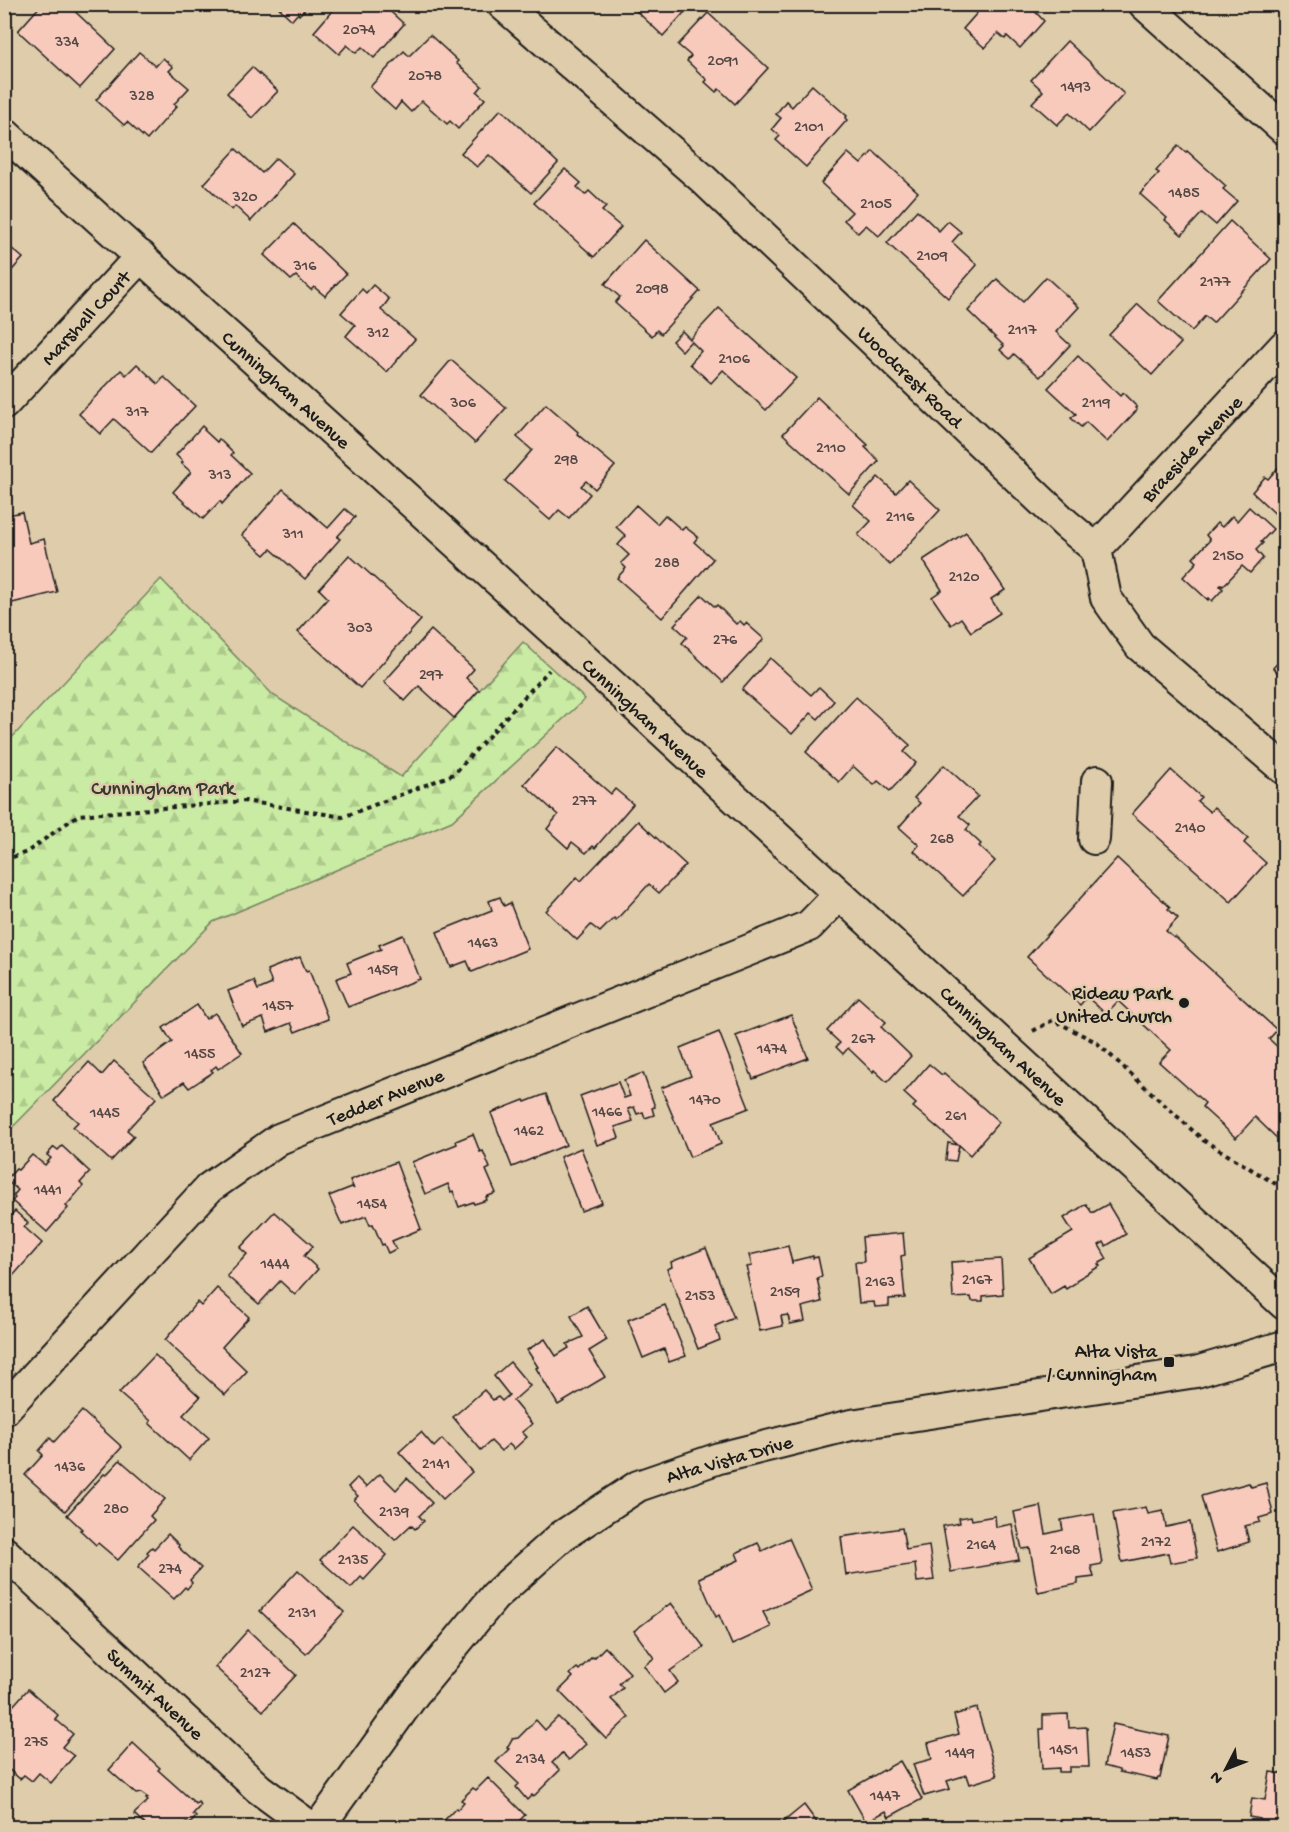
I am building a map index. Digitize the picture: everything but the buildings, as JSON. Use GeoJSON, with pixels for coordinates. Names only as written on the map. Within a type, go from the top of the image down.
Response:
{"type":"FeatureCollection","features":[{"type":"Feature","properties":{"kind":"street","name":"Woodcrest Road"},"geometry":{"type":"LineString","coordinates":[[502,4],[702,178],[1066,524],[1096,549]]}},
{"type":"Feature","properties":{"kind":"street"},"geometry":{"type":"LineString","coordinates":[[1144,4],[1284,129]]}},
{"type":"Feature","properties":{"kind":"street","name":"Cunningham Avenue"},"geometry":{"type":"LineString","coordinates":[[4,133],[571,647],[1284,1304]]}},
{"type":"Feature","properties":{"kind":"street","name":"Marshall Court"},"geometry":{"type":"LineString","coordinates":[[4,404],[141,256]]}},
{"type":"Feature","properties":{"kind":"street","name":"Braeside Avenue"},"geometry":{"type":"LineString","coordinates":[[1096,549],[1284,346]]}},
{"type":"Feature","properties":{"kind":"street"},"geometry":{"type":"LineString","coordinates":[[1096,549],[1106,598],[1140,646],[1284,769]]}},
{"type":"Feature","properties":{"kind":"street"},"geometry":{"type":"LineString","coordinates":[[1094,839],[1097,781]]}},
{"type":"Feature","properties":{"kind":"street","name":"Tedder Avenue"},"geometry":{"type":"LineString","coordinates":[[4,1410],[209,1188],[279,1139],[809,926],[839,894]]}},
{"type":"Feature","properties":{"kind":"street","name":"Alta Vista Drive"},"geometry":{"type":"LineString","coordinates":[[318,1827],[414,1694],[495,1596],[562,1536],[638,1486],[719,1458],[850,1425],[1196,1372],[1284,1346]]}},
{"type":"Feature","properties":{"kind":"street","name":"Summit Avenue"},"geometry":{"type":"LineString","coordinates":[[4,1552],[259,1789],[312,1827]]}},
{"type":"Feature","properties":{"kind":"path"},"geometry":{"type":"LineString","coordinates":[[4,861],[27,852],[78,815],[244,801],[343,817],[454,774],[571,647]]}},
{"type":"Feature","properties":{"kind":"path"},"geometry":{"type":"LineString","coordinates":[[1005,1046],[1053,1020],[1096,1042],[1203,1140],[1284,1189]]}},
{"type":"Feature","properties":{"kind":"green space","name":"Cunningham Park"},"geometry":{"type":"Polygon","coordinates":[[[161,579],[273,695],[401,777],[523,642],[585,699],[452,821],[213,922],[5,1135],[5,745],[161,579]]]}},
{"type":"Feature","properties":{"kind":"place","name":"Rideau Park United Church"},"geometry":{"type":"Point","coordinates":[1184,1003]}},
{"type":"Feature","properties":{"kind":"place","name":"Alta Vista / Cunningham"},"geometry":{"type":"Point","coordinates":[1169,1362]}}]}
